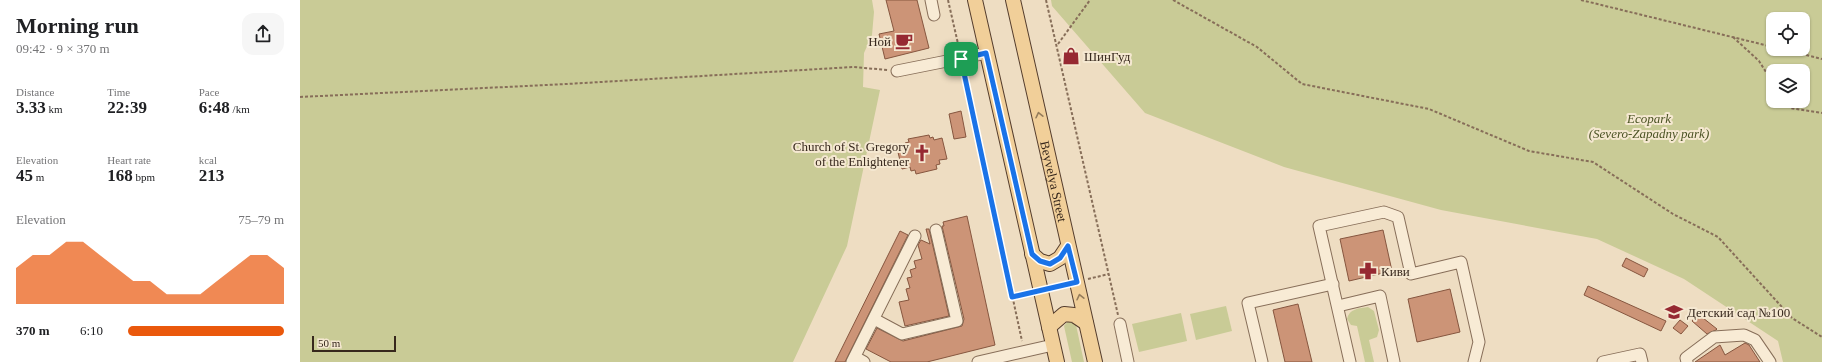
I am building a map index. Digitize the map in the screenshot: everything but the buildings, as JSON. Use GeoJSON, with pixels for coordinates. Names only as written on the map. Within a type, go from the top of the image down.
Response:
{"type":"FeatureCollection","features":[{"type":"Feature","properties":{"kind":"main road"},"geometry":{"type":"LineString","coordinates":[[975,0],[1057,362]]}},
{"type":"Feature","properties":{"kind":"main road","name":"Beyvelya Street"},"geometry":{"type":"LineString","coordinates":[[1013,0],[1095,362]]}},
{"type":"Feature","properties":{"kind":"main road"},"geometry":{"type":"LineString","coordinates":[[1032,254],[1040,261],[1050,264],[1060,258],[1068,246]]}},
{"type":"Feature","properties":{"kind":"main road"},"geometry":{"type":"LineString","coordinates":[[1049,327],[1064,314],[1074,315],[1086,323]]}},
{"type":"Feature","properties":{"kind":"lane"},"geometry":{"type":"LineString","coordinates":[[931,0],[934,15]]}},
{"type":"Feature","properties":{"kind":"lane"},"geometry":{"type":"LineString","coordinates":[[897,71],[986,53]]}},
{"type":"Feature","properties":{"kind":"lane"},"geometry":{"type":"LineString","coordinates":[[1350,362],[1319,226],[1384,212],[1398,217],[1410,274],[1461,262],[1479,342],[1474,362]]}},
{"type":"Feature","properties":{"kind":"lane"},"geometry":{"type":"LineString","coordinates":[[874,319],[902,334],[957,321],[936,230]]}},
{"type":"Feature","properties":{"kind":"lane"},"geometry":{"type":"LineString","coordinates":[[857,360],[874,319],[915,236]]}},
{"type":"Feature","properties":{"kind":"lane"},"geometry":{"type":"LineString","coordinates":[[1262,362],[1248,303],[1333,284]]}},
{"type":"Feature","properties":{"kind":"lane"},"geometry":{"type":"LineString","coordinates":[[1338,306],[1380,296],[1394,362]]}},
{"type":"Feature","properties":{"kind":"lane"},"geometry":{"type":"LineString","coordinates":[[1120,324],[1128,362]]}},
{"type":"Feature","properties":{"kind":"lane"},"geometry":{"type":"LineString","coordinates":[[1687,362],[1686,358],[1714,337],[1744,335],[1755,340],[1770,362]]}},
{"type":"Feature","properties":{"kind":"lane"},"geometry":{"type":"LineString","coordinates":[[979,362],[1053,345]]}},
{"type":"Feature","properties":{"kind":"lane"},"geometry":{"type":"LineString","coordinates":[[1602,362],[1641,358]]}},
{"type":"Feature","properties":{"kind":"path"},"geometry":{"type":"LineString","coordinates":[[948,0],[1025,351]]}},
{"type":"Feature","properties":{"kind":"path"},"geometry":{"type":"LineString","coordinates":[[1046,0],[1120,324]]}},
{"type":"Feature","properties":{"kind":"path"},"geometry":{"type":"LineString","coordinates":[[1057,44],[1090,0]]}},
{"type":"Feature","properties":{"kind":"path"},"geometry":{"type":"LineString","coordinates":[[1173,0],[1257,47],[1302,84],[1429,109],[1529,151],[1593,162],[1673,214],[1718,237],[1792,318],[1822,337]]}},
{"type":"Feature","properties":{"kind":"path"},"geometry":{"type":"LineString","coordinates":[[1580,0],[1766,45]]}},
{"type":"Feature","properties":{"kind":"path"},"geometry":{"type":"LineString","coordinates":[[1732,36],[1759,61],[1766,72]]}},
{"type":"Feature","properties":{"kind":"path"},"geometry":{"type":"LineString","coordinates":[[1810,56],[1822,59]]}},
{"type":"Feature","properties":{"kind":"path"},"geometry":{"type":"LineString","coordinates":[[300,97],[567,84],[853,67],[897,71]]}},
{"type":"Feature","properties":{"kind":"path"},"geometry":{"type":"LineString","coordinates":[[1790,108],[1822,113]]}},
{"type":"Feature","properties":{"kind":"path"},"geometry":{"type":"LineString","coordinates":[[1012,297],[1109,274]]}},
{"type":"Feature","properties":{"kind":"green space"},"geometry":{"type":"Polygon","coordinates":[[[300,0],[872,0],[874,12],[872,35],[864,53],[863,87],[880,90],[847,246],[793,362],[300,362],[300,0]]]}},
{"type":"Feature","properties":{"kind":"green space","name":"Ecopark (Severo-Zapadny park)"},"geometry":{"type":"Polygon","coordinates":[[[1051,0],[1822,0],[1822,362],[1783,362],[1778,341],[1684,279],[1597,239],[1441,210],[1284,167],[1145,113],[1052,6],[1051,0]]]}},
{"type":"Feature","properties":{"kind":"green space"},"geometry":{"type":"Polygon","coordinates":[[[1226,306],[1232,331],[1196,340],[1190,314],[1226,306]]]}},
{"type":"Feature","properties":{"kind":"green space"},"geometry":{"type":"Polygon","coordinates":[[[1368,307],[1374,311],[1379,330],[1377,337],[1369,340],[1374,362],[1365,362],[1357,326],[1351,325],[1347,319],[1352,311],[1368,307]]]}},
{"type":"Feature","properties":{"kind":"green space"},"geometry":{"type":"Polygon","coordinates":[[[1181,313],[1187,341],[1139,352],[1132,324],[1181,313]]]}},
{"type":"Feature","properties":{"kind":"green space"},"geometry":{"type":"Polygon","coordinates":[[[1069,320],[1076,325],[1084,362],[1072,362],[1064,326],[1069,320]]]}},
{"type":"Feature","properties":{"kind":"place","name":"Ной"},"geometry":{"type":"Point","coordinates":[904,41]}},
{"type":"Feature","properties":{"kind":"place","name":"ШинГуд"},"geometry":{"type":"Point","coordinates":[1071,56]}},
{"type":"Feature","properties":{"kind":"place","name":"Church of St. Gregory of the Enlightener"},"geometry":{"type":"Point","coordinates":[922,153]}},
{"type":"Feature","properties":{"kind":"place","name":"Киви"},"geometry":{"type":"Point","coordinates":[1368,271]}},
{"type":"Feature","properties":{"kind":"place","name":"Детский сад №100"},"geometry":{"type":"Point","coordinates":[1674,312]}},
{"type":"Feature","properties":{"kind":"route"},"geometry":{"type":"LineString","coordinates":[[986,53],[1032,254],[1040,261],[1050,264],[1060,258],[1068,246],[1077,282],[1012,297],[961,59],[986,53]]}}]}
